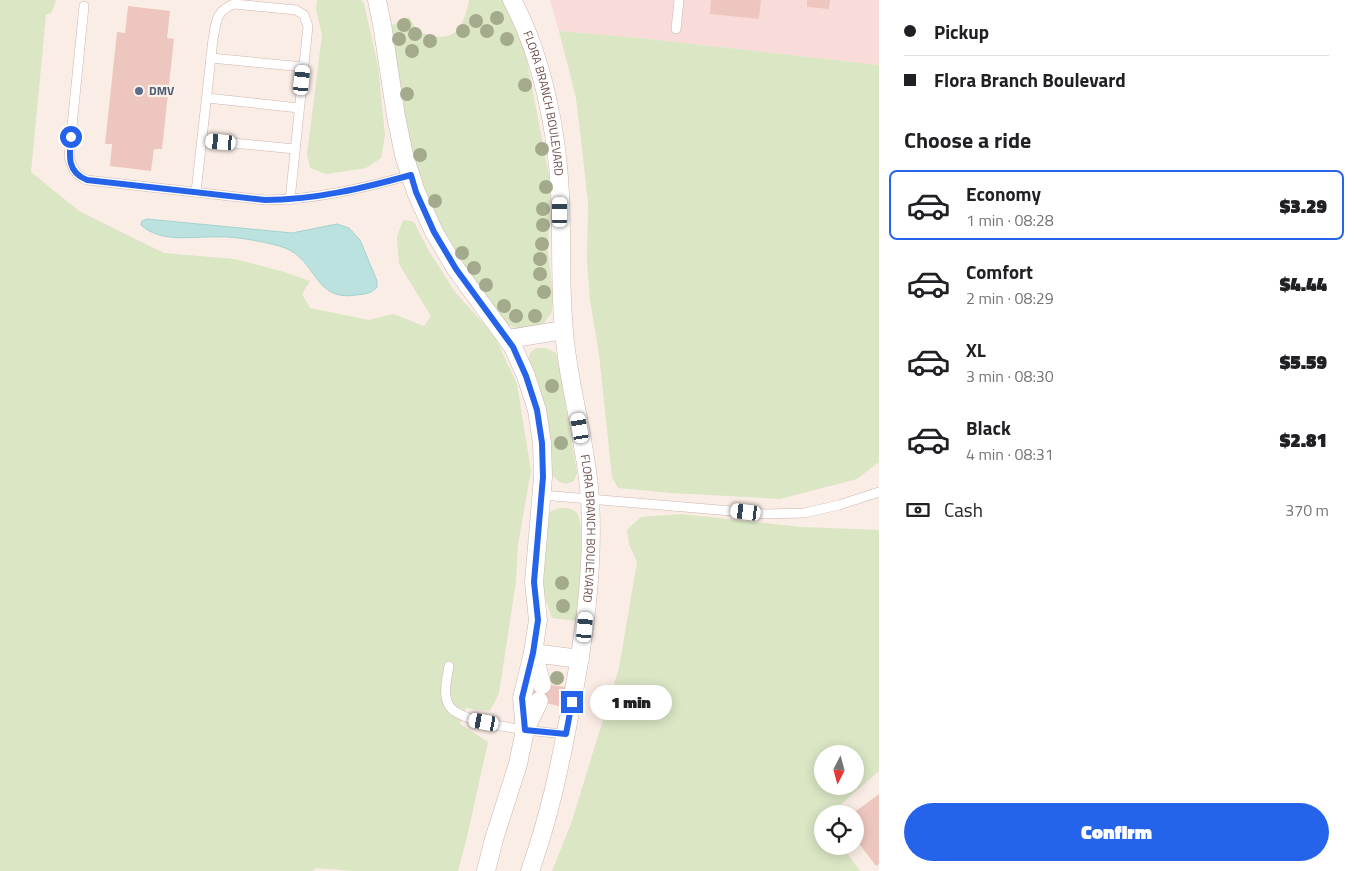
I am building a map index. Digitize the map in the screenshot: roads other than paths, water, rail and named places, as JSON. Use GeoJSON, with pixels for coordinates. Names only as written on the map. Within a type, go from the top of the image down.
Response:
{"type":"FeatureCollection","features":[{"type":"Feature","properties":{"kind":"street"},"geometry":{"type":"LineString","coordinates":[[377,0],[396,116],[404,155],[416,192],[434,232],[456,269],[508,339],[526,376],[537,410],[542,443],[542,495],[534,582],[538,620],[533,653],[522,698],[525,730]]}},
{"type":"Feature","properties":{"kind":"street","name":"FLORA BRANCH BOULEVARD"},"geometry":{"type":"LineString","coordinates":[[512,0],[520,14],[535,57],[547,101],[555,144],[560,193],[561,285],[564,330],[587,467],[590,498],[590,576],[580,660],[550,808],[544,833],[530,871]]}},
{"type":"Feature","properties":{"kind":"street"},"geometry":{"type":"LineString","coordinates":[[508,339],[564,330]]}},
{"type":"Feature","properties":{"kind":"street"},"geometry":{"type":"LineString","coordinates":[[533,653],[580,660]]}},
{"type":"Feature","properties":{"kind":"street"},"geometry":{"type":"LineString","coordinates":[[486,871],[494,839],[518,764],[525,730],[541,693],[533,653]]}},
{"type":"Feature","properties":{"kind":"lane"},"geometry":{"type":"LineString","coordinates":[[676,30],[679,0]]}},
{"type":"Feature","properties":{"kind":"lane"},"geometry":{"type":"LineString","coordinates":[[196,192],[211,58],[218,17],[226,7],[234,4],[296,10],[304,15],[308,26],[290,200]]}},
{"type":"Feature","properties":{"kind":"lane"},"geometry":{"type":"LineString","coordinates":[[84,6],[69,156],[75,173],[87,180],[265,200],[290,200],[376,184],[411,175]]}},
{"type":"Feature","properties":{"kind":"lane"},"geometry":{"type":"LineString","coordinates":[[211,58],[304,67]]}},
{"type":"Feature","properties":{"kind":"lane"},"geometry":{"type":"LineString","coordinates":[[207,98],[300,108]]}},
{"type":"Feature","properties":{"kind":"lane"},"geometry":{"type":"LineString","coordinates":[[202,140],[295,149]]}},
{"type":"Feature","properties":{"kind":"lane"},"geometry":{"type":"LineString","coordinates":[[867,495],[879,485]]}},
{"type":"Feature","properties":{"kind":"lane"},"geometry":{"type":"LineString","coordinates":[[542,495],[766,514],[804,513],[839,505],[879,492]]}},
{"type":"Feature","properties":{"kind":"lane"},"geometry":{"type":"LineString","coordinates":[[449,666],[446,698],[449,706],[456,713],[470,719],[525,730],[566,734]]}},
{"type":"Feature","properties":{"kind":"water"},"geometry":{"type":"Polygon","coordinates":[[[147,219],[292,233],[337,224],[349,228],[360,240],[377,281],[377,287],[368,293],[342,295],[332,292],[324,286],[304,261],[296,254],[280,246],[238,238],[181,238],[159,235],[141,225],[142,221],[147,219]]]}},
{"type":"Feature","properties":{"kind":"place","name":"DMV"},"geometry":{"type":"Point","coordinates":[139,91]}}]}
